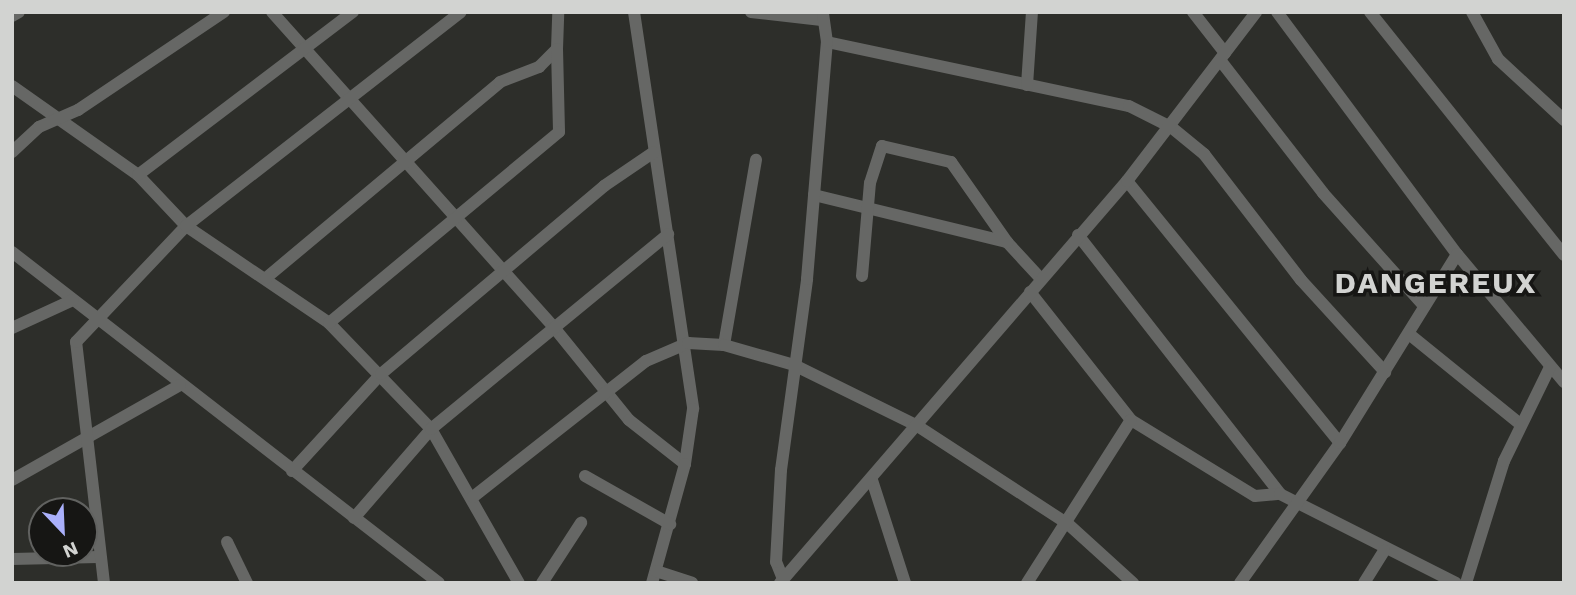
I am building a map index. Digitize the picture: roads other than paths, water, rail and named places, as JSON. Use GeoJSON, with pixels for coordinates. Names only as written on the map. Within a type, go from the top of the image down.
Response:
{"type":"FeatureCollection","features":[{"type":"Feature","properties":{"kind":"street"},"geometry":{"type":"LineString","coordinates":[[12,16],[19,12]]}},
{"type":"Feature","properties":{"kind":"street"},"geometry":{"type":"LineString","coordinates":[[12,152],[57,117],[104,94],[224,12]]}},
{"type":"Feature","properties":{"kind":"street"},"geometry":{"type":"LineString","coordinates":[[272,12],[353,99],[452,217],[552,325],[629,420],[685,464]]}},
{"type":"Feature","properties":{"kind":"street"},"geometry":{"type":"LineString","coordinates":[[138,175],[353,12]]}},
{"type":"Feature","properties":{"kind":"street"},"geometry":{"type":"LineString","coordinates":[[93,497],[76,342],[93,318],[186,226],[353,99],[461,12]]}},
{"type":"Feature","properties":{"kind":"street"},"geometry":{"type":"LineString","coordinates":[[329,323],[452,217],[559,132],[558,12]]}},
{"type":"Feature","properties":{"kind":"street"},"geometry":{"type":"LineString","coordinates":[[634,12],[654,152],[688,343],[693,409],[685,464],[654,577],[692,583]]}},
{"type":"Feature","properties":{"kind":"street"},"geometry":{"type":"LineString","coordinates":[[751,12],[822,16],[827,42],[814,195],[781,470],[776,562],[781,581]]}},
{"type":"Feature","properties":{"kind":"street"},"geometry":{"type":"LineString","coordinates":[[1027,85],[1032,12]]}},
{"type":"Feature","properties":{"kind":"street"},"geometry":{"type":"LineString","coordinates":[[1193,12],[1323,192],[1424,306]]}},
{"type":"Feature","properties":{"kind":"street"},"geometry":{"type":"LineString","coordinates":[[781,581],[872,480],[1078,235],[1127,181],[1171,128],[1256,12]]}},
{"type":"Feature","properties":{"kind":"street"},"geometry":{"type":"LineString","coordinates":[[1277,12],[1457,254],[1564,382]]}},
{"type":"Feature","properties":{"kind":"street"},"geometry":{"type":"LineString","coordinates":[[1370,12],[1564,255]]}},
{"type":"Feature","properties":{"kind":"street"},"geometry":{"type":"LineString","coordinates":[[1472,12],[1498,59],[1564,120]]}},
{"type":"Feature","properties":{"kind":"street"},"geometry":{"type":"LineString","coordinates":[[827,42],[1129,106],[1171,128],[1204,154],[1301,280],[1384,372]]}},
{"type":"Feature","properties":{"kind":"street"},"geometry":{"type":"LineString","coordinates":[[266,278],[500,82],[539,67],[557,49]]}},
{"type":"Feature","properties":{"kind":"street"},"geometry":{"type":"LineString","coordinates":[[12,86],[138,175],[186,226],[329,323],[381,374],[431,429],[473,497],[519,583]]}},
{"type":"Feature","properties":{"kind":"street"},"geometry":{"type":"LineString","coordinates":[[862,276],[872,209],[870,183],[882,146],[935,155],[951,162],[1007,242],[1041,279]]}},
{"type":"Feature","properties":{"kind":"street"},"geometry":{"type":"LineString","coordinates":[[292,471],[381,374],[504,274],[604,186],[654,152]]}},
{"type":"Feature","properties":{"kind":"street"},"geometry":{"type":"LineString","coordinates":[[724,345],[756,160]]}},
{"type":"Feature","properties":{"kind":"street"},"geometry":{"type":"LineString","coordinates":[[1127,181],[1340,443]]}},
{"type":"Feature","properties":{"kind":"street"},"geometry":{"type":"LineString","coordinates":[[814,195],[1007,242]]}},
{"type":"Feature","properties":{"kind":"street"},"geometry":{"type":"LineString","coordinates":[[354,518],[431,429],[552,325],[668,234]]}},
{"type":"Feature","properties":{"kind":"street"},"geometry":{"type":"LineString","coordinates":[[1078,235],[1280,494],[1295,506],[1384,551],[1456,583]]}},
{"type":"Feature","properties":{"kind":"street"},"geometry":{"type":"LineString","coordinates":[[12,252],[93,318],[439,583]]}},
{"type":"Feature","properties":{"kind":"street"},"geometry":{"type":"LineString","coordinates":[[1240,583],[1340,443],[1457,254]]}},
{"type":"Feature","properties":{"kind":"street"},"geometry":{"type":"LineString","coordinates":[[1030,292],[1131,420],[1255,496],[1280,494]]}},
{"type":"Feature","properties":{"kind":"street"},"geometry":{"type":"LineString","coordinates":[[12,328],[73,300]]}},
{"type":"Feature","properties":{"kind":"street"},"geometry":{"type":"LineString","coordinates":[[1409,334],[1520,423]]}},
{"type":"Feature","properties":{"kind":"street"},"geometry":{"type":"LineString","coordinates":[[473,497],[604,390],[646,361],[688,343],[724,345],[794,365],[916,425],[1068,524],[1133,583]]}},
{"type":"Feature","properties":{"kind":"street"},"geometry":{"type":"LineString","coordinates":[[1466,583],[1520,423],[1550,367]]}},
{"type":"Feature","properties":{"kind":"street"},"geometry":{"type":"LineString","coordinates":[[12,480],[88,443],[180,385]]}},
{"type":"Feature","properties":{"kind":"street"},"geometry":{"type":"LineString","coordinates":[[1027,583],[1068,524],[1131,420]]}},
{"type":"Feature","properties":{"kind":"street"},"geometry":{"type":"LineString","coordinates":[[586,477],[670,524]]}},
{"type":"Feature","properties":{"kind":"street"},"geometry":{"type":"LineString","coordinates":[[872,480],[905,583]]}},
{"type":"Feature","properties":{"kind":"street"},"geometry":{"type":"LineString","coordinates":[[542,583],[581,523]]}},
{"type":"Feature","properties":{"kind":"street"},"geometry":{"type":"LineString","coordinates":[[227,542],[247,583]]}},
{"type":"Feature","properties":{"kind":"street"},"geometry":{"type":"LineString","coordinates":[[1364,583],[1384,551]]}},
{"type":"Feature","properties":{"kind":"street"},"geometry":{"type":"LineString","coordinates":[[98,558],[104,583]]}},
{"type":"Feature","properties":{"kind":"district","name":"DANGEREUX"},"geometry":{"type":"Point","coordinates":[1436,283]}}]}
